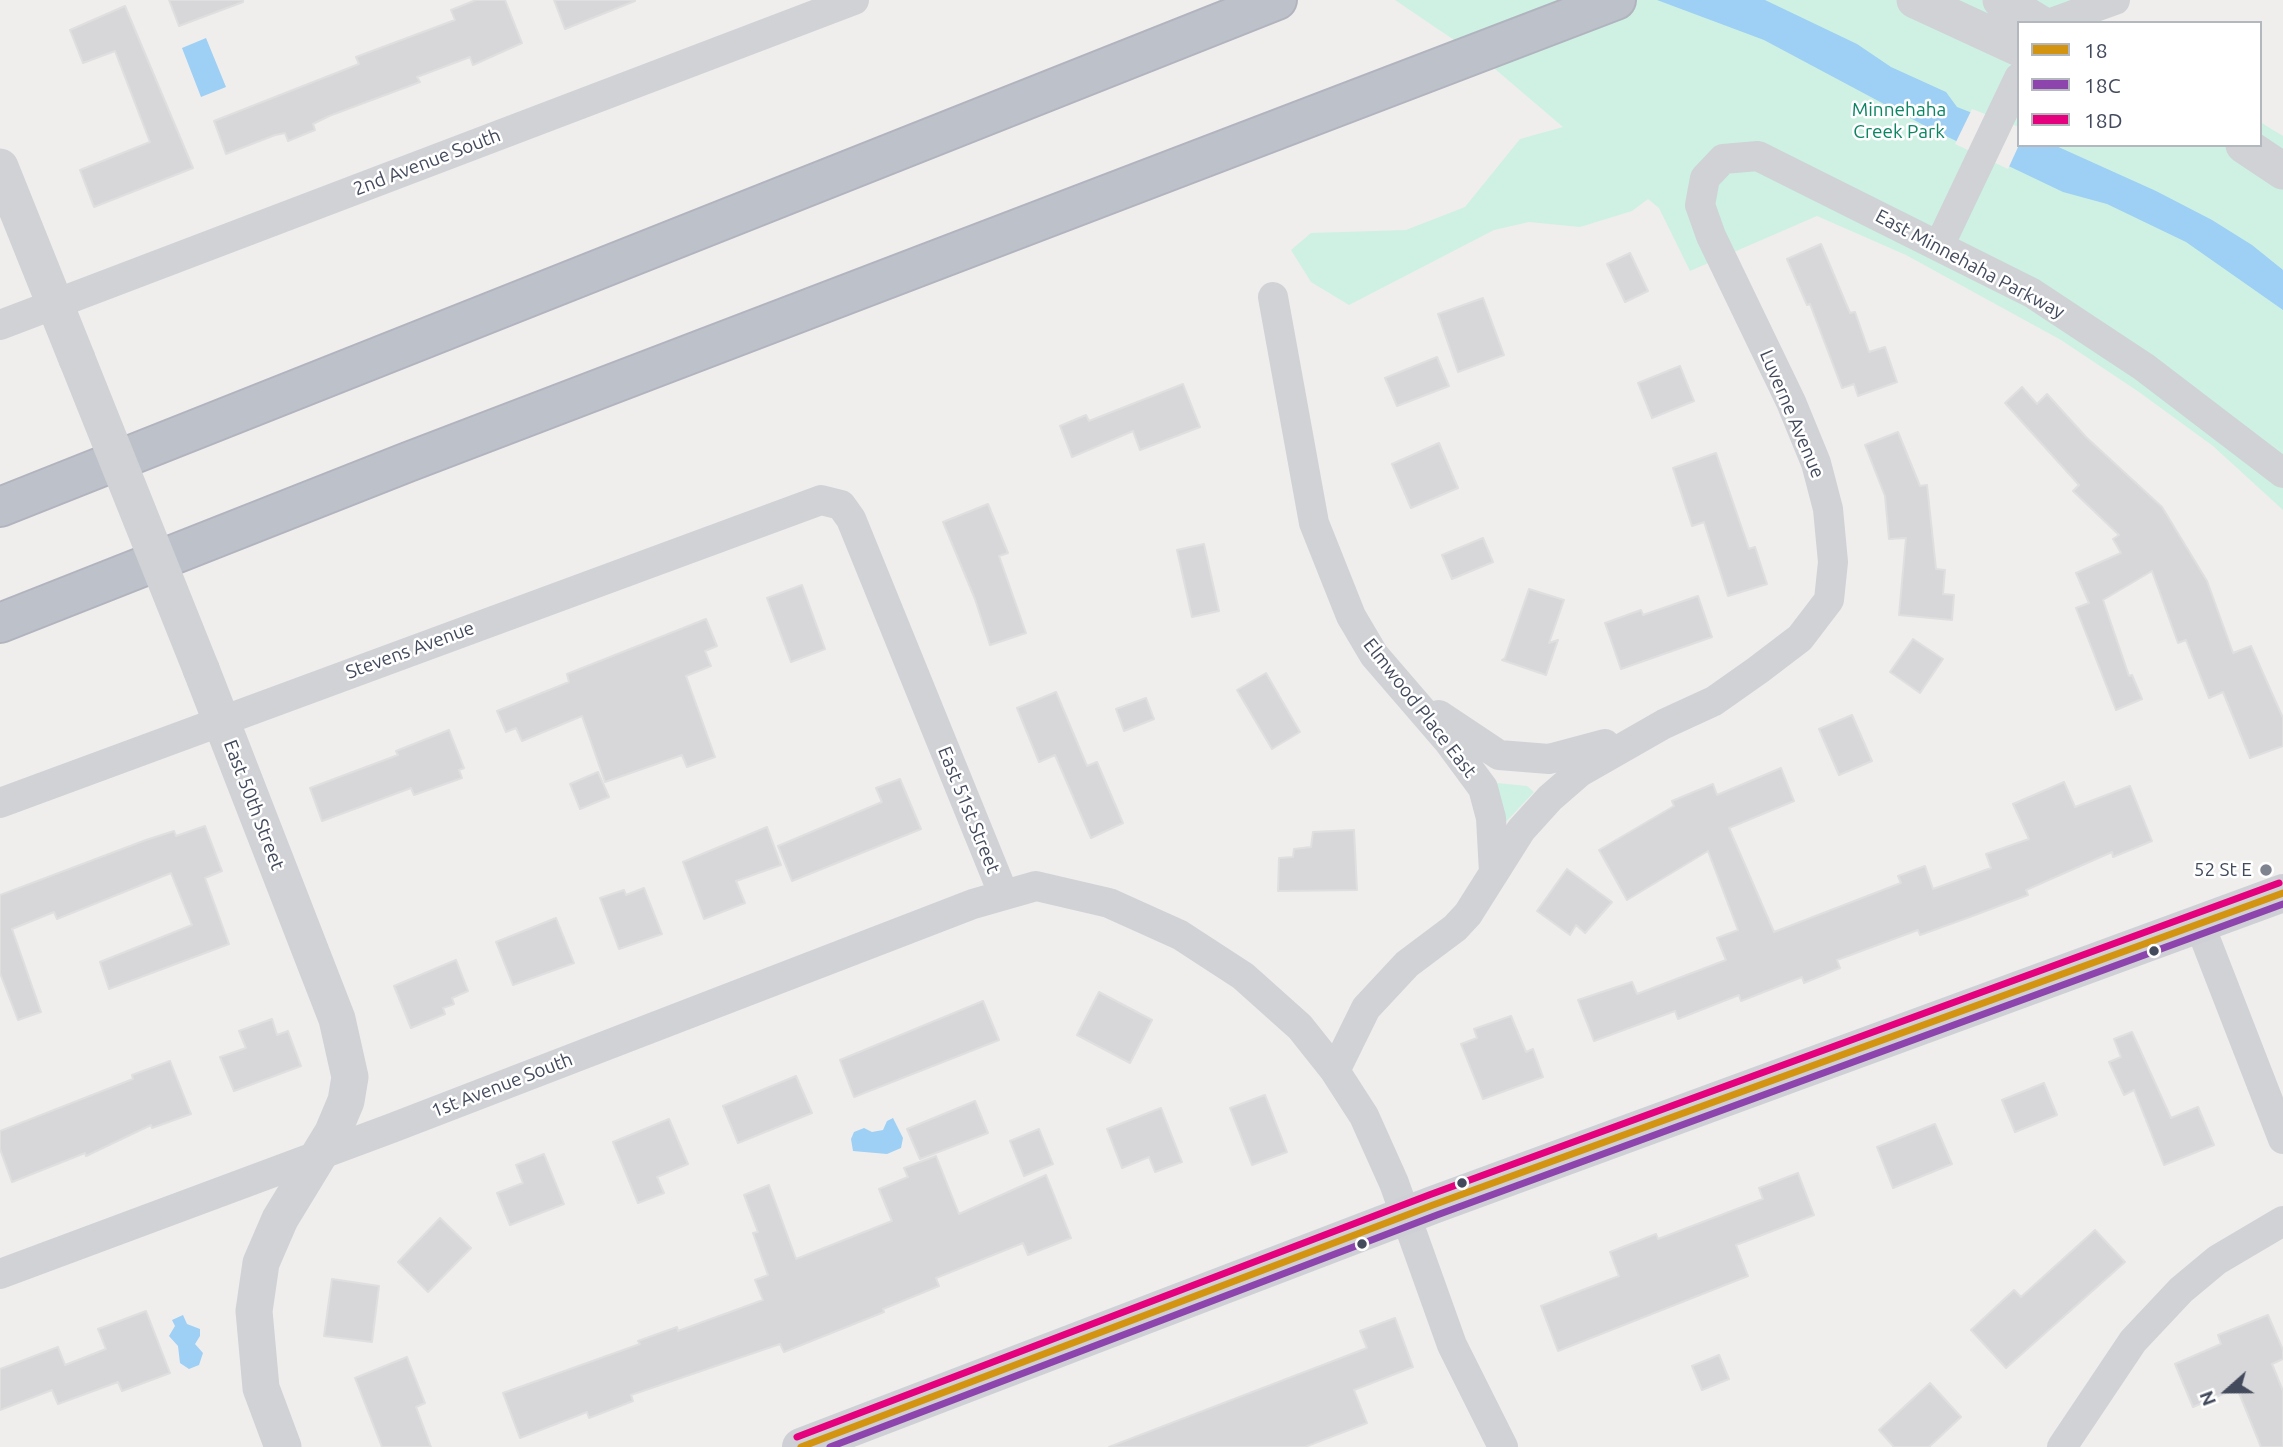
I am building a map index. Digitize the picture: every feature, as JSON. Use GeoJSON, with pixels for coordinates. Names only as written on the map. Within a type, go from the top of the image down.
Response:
{"type":"FeatureCollection","features":[{"type":"Feature","properties":{"kind":"highway"},"geometry":{"type":"LineString","coordinates":[[0,507],[1277,0]]}},
{"type":"Feature","properties":{"kind":"highway"},"geometry":{"type":"LineString","coordinates":[[0,623],[1470,54],[1616,0]]}},
{"type":"Feature","properties":{"kind":"main road"},"geometry":{"type":"LineString","coordinates":[[801,1447],[1406,1215],[2283,893]]}},
{"type":"Feature","properties":{"kind":"street","name":"2nd Avenue South"},"geometry":{"type":"LineString","coordinates":[[0,324],[854,0]]}},
{"type":"Feature","properties":{"kind":"street"},"geometry":{"type":"LineString","coordinates":[[1915,0],[2017,47]]}},
{"type":"Feature","properties":{"kind":"street"},"geometry":{"type":"LineString","coordinates":[[2001,0],[2036,21]]}},
{"type":"Feature","properties":{"kind":"street"},"geometry":{"type":"LineString","coordinates":[[2057,21],[2115,0]]}},
{"type":"Feature","properties":{"kind":"street"},"geometry":{"type":"LineString","coordinates":[[1940,244],[2013,90]]}},
{"type":"Feature","properties":{"kind":"street"},"geometry":{"type":"LineString","coordinates":[[2247,147],[2283,171]]}},
{"type":"Feature","properties":{"kind":"street","name":"East Minnehaha Parkway"},"geometry":{"type":"LineString","coordinates":[[1758,156],[1940,244],[2032,293],[2077,321],[2240,438],[2283,473]]}},
{"type":"Feature","properties":{"kind":"street","name":"Luverne Avenue"},"geometry":{"type":"LineString","coordinates":[[1494,872],[1521,830],[1550,797],[1580,772],[1664,724],[1714,701],[1800,638],[1829,600],[1833,562],[1830,522],[1816,463],[1791,402],[1711,236],[1700,205],[1704,178],[1724,159],[1758,156]]}},
{"type":"Feature","properties":{"kind":"street","name":"East 50th Street"},"geometry":{"type":"LineString","coordinates":[[0,167],[221,719],[337,1019],[345,1051],[349,1077],[346,1101],[320,1155],[304,1175],[280,1219],[261,1263],[254,1311],[261,1388],[283,1447]]}},
{"type":"Feature","properties":{"kind":"street","name":"Elmwood Place East"},"geometry":{"type":"LineString","coordinates":[[1273,297],[1314,523],[1351,616],[1374,655],[1450,742],[1483,788],[1491,818],[1494,872]]}},
{"type":"Feature","properties":{"kind":"street","name":"Stevens Avenue"},"geometry":{"type":"LineString","coordinates":[[0,803],[821,499]]}},
{"type":"Feature","properties":{"kind":"street","name":"East 51st Street"},"geometry":{"type":"LineString","coordinates":[[821,499],[841,505],[851,519],[1003,893],[1036,886],[1110,903],[1180,935],[1243,976],[1300,1027],[1335,1071],[1364,1116],[1406,1215],[1452,1345],[1503,1447]]}},
{"type":"Feature","properties":{"kind":"street","name":"Luverne Avenue"},"geometry":{"type":"LineString","coordinates":[[1404,692],[1499,755],[1549,759],[1573,755],[1664,724]]}},
{"type":"Feature","properties":{"kind":"street"},"geometry":{"type":"LineString","coordinates":[[1335,1071],[1366,1008],[1407,964],[1455,929],[1468,914],[1494,872]]}},
{"type":"Feature","properties":{"kind":"street","name":"1st Avenue South"},"geometry":{"type":"LineString","coordinates":[[0,1274],[320,1155],[1003,893]]}},
{"type":"Feature","properties":{"kind":"street"},"geometry":{"type":"LineString","coordinates":[[2199,923],[2283,1139]]}},
{"type":"Feature","properties":{"kind":"street"},"geometry":{"type":"LineString","coordinates":[[2062,1447],[2133,1341],[2181,1290],[2217,1260],[2283,1221]]}},
{"type":"Feature","properties":{"kind":"green space","name":"Minnehaha Creek Park"},"geometry":{"type":"Polygon","coordinates":[[[1395,0],[2071,0],[2099,21],[2017,21],[2017,147],[2262,147],[2262,123],[2283,136],[2283,510],[2213,446],[2061,340],[1906,255],[1817,216],[1690,271],[1659,208],[1648,199],[1632,211],[1580,227],[1529,222],[1494,230],[1349,305],[1311,282],[1291,250],[1311,233],[1406,230],[1465,207],[1520,139],[1563,127],[1488,63],[1395,0]]]}},
{"type":"Feature","properties":{"kind":"green space"},"geometry":{"type":"Polygon","coordinates":[[[1497,783],[1527,786],[1534,792],[1504,824],[1493,785],[1497,783]]]}},
{"type":"Feature","properties":{"kind":"water"},"geometry":{"type":"Polygon","coordinates":[[[1657,0],[1765,0],[1857,44],[1891,67],[1946,92],[1957,107],[2017,130],[2017,147],[2058,147],[2156,191],[2212,220],[2252,245],[2283,270],[2283,310],[2186,242],[2107,204],[2063,192],[1929,128],[1764,40],[1657,0]]]}},
{"type":"Feature","properties":{"kind":"water"},"geometry":{"type":"Polygon","coordinates":[[[206,38],[226,87],[201,97],[182,48],[206,38]]]}},
{"type":"Feature","properties":{"kind":"water"},"geometry":{"type":"Polygon","coordinates":[[[893,1118],[903,1138],[901,1148],[887,1154],[853,1151],[851,1139],[854,1132],[864,1128],[872,1132],[883,1130],[887,1121],[893,1118]]]}},
{"type":"Feature","properties":{"kind":"water"},"geometry":{"type":"Polygon","coordinates":[[[183,1315],[187,1324],[200,1329],[200,1336],[195,1344],[203,1353],[199,1365],[189,1369],[180,1363],[178,1346],[169,1336],[175,1326],[172,1320],[183,1315]]]}},
{"type":"Feature","properties":{"kind":"pier"},"geometry":{"type":"Polygon","coordinates":[[[1972,109],[2017,126],[2018,147],[2008,169],[1955,144],[1972,109]]]}},
{"type":"Feature","properties":{"kind":"building"},"geometry":{"type":"Polygon","coordinates":[[[169,0],[243,0],[243,2],[179,26],[169,0]]]}},
{"type":"Feature","properties":{"kind":"building"},"geometry":{"type":"Polygon","coordinates":[[[476,0],[505,0],[522,43],[473,65],[470,57],[417,77],[420,82],[329,116],[313,124],[315,130],[288,141],[285,133],[275,135],[226,154],[214,121],[359,64],[356,57],[455,20],[451,10],[476,0]]]}},
{"type":"Feature","properties":{"kind":"building"},"geometry":{"type":"Polygon","coordinates":[[[554,0],[635,0],[635,1],[565,29],[554,0]]]}},
{"type":"Feature","properties":{"kind":"building"},"geometry":{"type":"Polygon","coordinates":[[[125,6],[193,168],[94,207],[80,170],[150,142],[115,51],[83,63],[70,30],[125,6]]]}},
{"type":"Feature","properties":{"kind":"building"},"geometry":{"type":"Polygon","coordinates":[[[1821,244],[1850,313],[1855,312],[1869,352],[1885,347],[1897,382],[1858,396],[1854,384],[1842,388],[1810,304],[1807,305],[1787,259],[1821,244]]]}},
{"type":"Feature","properties":{"kind":"building"},"geometry":{"type":"Polygon","coordinates":[[[1630,253],[1648,291],[1625,302],[1607,264],[1630,253]]]}},
{"type":"Feature","properties":{"kind":"building"},"geometry":{"type":"Polygon","coordinates":[[[1483,298],[1504,355],[1458,372],[1438,314],[1483,298]]]}},
{"type":"Feature","properties":{"kind":"building"},"geometry":{"type":"Polygon","coordinates":[[[1437,357],[1449,386],[1397,406],[1385,378],[1437,357]]]}},
{"type":"Feature","properties":{"kind":"building"},"geometry":{"type":"Polygon","coordinates":[[[1680,366],[1694,401],[1652,418],[1638,383],[1680,366]]]}},
{"type":"Feature","properties":{"kind":"building"},"geometry":{"type":"Polygon","coordinates":[[[1183,384],[1200,427],[1140,450],[1133,431],[1072,457],[1060,426],[1086,415],[1089,421],[1183,384]]]}},
{"type":"Feature","properties":{"kind":"building"},"geometry":{"type":"Polygon","coordinates":[[[2022,387],[2037,404],[2047,394],[2086,437],[2162,507],[2207,581],[2233,653],[2251,646],[2283,718],[2283,746],[2250,758],[2223,692],[2209,698],[2186,640],[2178,643],[2152,571],[2103,600],[2129,676],[2132,675],[2142,699],[2116,710],[2076,608],[2089,603],[2076,573],[2121,553],[2113,539],[2119,535],[2073,491],[2079,485],[2005,403],[2022,387]]]}},
{"type":"Feature","properties":{"kind":"building"},"geometry":{"type":"Polygon","coordinates":[[[1898,432],[1920,486],[1927,485],[1936,569],[1945,570],[1943,594],[1954,595],[1952,620],[1899,615],[1906,538],[1889,539],[1885,496],[1865,445],[1898,432]]]}},
{"type":"Feature","properties":{"kind":"building"},"geometry":{"type":"Polygon","coordinates":[[[1439,443],[1458,488],[1411,508],[1392,464],[1439,443]]]}},
{"type":"Feature","properties":{"kind":"building"},"geometry":{"type":"Polygon","coordinates":[[[1716,453],[1749,549],[1755,547],[1767,584],[1728,596],[1704,522],[1692,526],[1673,468],[1716,453]]]}},
{"type":"Feature","properties":{"kind":"building"},"geometry":{"type":"Polygon","coordinates":[[[988,504],[1008,553],[999,556],[1026,633],[990,645],[975,599],[943,522],[988,504]]]}},
{"type":"Feature","properties":{"kind":"building"},"geometry":{"type":"Polygon","coordinates":[[[1483,538],[1493,562],[1452,579],[1442,555],[1483,538]]]}},
{"type":"Feature","properties":{"kind":"building"},"geometry":{"type":"Polygon","coordinates":[[[1204,544],[1219,611],[1192,617],[1177,550],[1204,544]]]}},
{"type":"Feature","properties":{"kind":"building"},"geometry":{"type":"Polygon","coordinates":[[[802,585],[825,649],[791,662],[767,598],[802,585]]]}},
{"type":"Feature","properties":{"kind":"building"},"geometry":{"type":"Polygon","coordinates":[[[1529,589],[1564,600],[1549,643],[1558,640],[1546,675],[1502,660],[1529,589]]]}},
{"type":"Feature","properties":{"kind":"building"},"geometry":{"type":"Polygon","coordinates":[[[1698,596],[1712,637],[1621,669],[1605,623],[1641,610],[1643,615],[1698,596]]]}},
{"type":"Feature","properties":{"kind":"building"},"geometry":{"type":"Polygon","coordinates":[[[706,619],[717,646],[705,651],[711,666],[686,676],[715,757],[687,767],[682,755],[605,782],[582,716],[522,741],[516,728],[506,732],[497,711],[569,682],[567,674],[706,619]]]}},
{"type":"Feature","properties":{"kind":"building"},"geometry":{"type":"Polygon","coordinates":[[[1913,639],[1943,659],[1920,693],[1890,672],[1913,639]]]}},
{"type":"Feature","properties":{"kind":"building"},"geometry":{"type":"Polygon","coordinates":[[[1266,673],[1300,732],[1272,749],[1237,690],[1266,673]]]}},
{"type":"Feature","properties":{"kind":"building"},"geometry":{"type":"Polygon","coordinates":[[[1056,692],[1087,766],[1097,762],[1123,823],[1091,838],[1055,755],[1039,762],[1017,708],[1056,692]]]}},
{"type":"Feature","properties":{"kind":"building"},"geometry":{"type":"Polygon","coordinates":[[[1146,698],[1154,719],[1124,731],[1116,709],[1146,698]]]}},
{"type":"Feature","properties":{"kind":"building"},"geometry":{"type":"Polygon","coordinates":[[[1852,715],[1872,761],[1839,775],[1819,729],[1852,715]]]}},
{"type":"Feature","properties":{"kind":"building"},"geometry":{"type":"Polygon","coordinates":[[[449,730],[464,768],[459,770],[462,778],[414,795],[411,788],[322,821],[310,788],[398,755],[396,751],[449,730]]]}},
{"type":"Feature","properties":{"kind":"building"},"geometry":{"type":"Polygon","coordinates":[[[1781,768],[1794,801],[1729,828],[1774,932],[1901,883],[1898,876],[1925,866],[1933,889],[1991,868],[1986,854],[2029,839],[2013,804],[2064,782],[2075,807],[2130,786],[2152,841],[2113,857],[2112,852],[2026,890],[2028,895],[1920,935],[1918,930],[1837,960],[1840,968],[1804,983],[1802,977],[1741,1001],[1739,995],[1678,1019],[1675,1011],[1594,1041],[1578,1000],[1632,982],[1637,994],[1726,960],[1717,938],[1738,930],[1708,851],[1627,900],[1599,850],[1674,806],[1672,801],[1713,784],[1717,795],[1781,768]]]}},
{"type":"Feature","properties":{"kind":"building"},"geometry":{"type":"Polygon","coordinates":[[[598,772],[609,797],[580,809],[570,784],[598,772]]]}},
{"type":"Feature","properties":{"kind":"building"},"geometry":{"type":"Polygon","coordinates":[[[900,779],[921,829],[792,881],[778,846],[882,802],[876,788],[900,779]]]}},
{"type":"Feature","properties":{"kind":"building"},"geometry":{"type":"Polygon","coordinates":[[[205,826],[222,871],[205,878],[229,944],[109,989],[100,962],[192,925],[171,873],[57,919],[54,912],[12,929],[41,1012],[18,1020],[0,973],[0,895],[146,840],[174,831],[176,836],[205,826]]]}},
{"type":"Feature","properties":{"kind":"building"},"geometry":{"type":"Polygon","coordinates":[[[767,827],[781,865],[736,881],[745,903],[704,919],[683,862],[767,827]]]}},
{"type":"Feature","properties":{"kind":"building"},"geometry":{"type":"Polygon","coordinates":[[[1354,830],[1357,890],[1278,891],[1279,858],[1293,857],[1294,849],[1311,847],[1313,832],[1354,830]]]}},
{"type":"Feature","properties":{"kind":"building"},"geometry":{"type":"Polygon","coordinates":[[[1567,869],[1612,902],[1585,933],[1576,925],[1570,935],[1537,911],[1567,869]]]}},
{"type":"Feature","properties":{"kind":"building"},"geometry":{"type":"Polygon","coordinates":[[[644,888],[662,934],[619,949],[600,898],[624,890],[626,895],[644,888]]]}},
{"type":"Feature","properties":{"kind":"building"},"geometry":{"type":"Polygon","coordinates":[[[556,918],[574,963],[513,985],[496,942],[556,918]]]}},
{"type":"Feature","properties":{"kind":"building"},"geometry":{"type":"Polygon","coordinates":[[[456,960],[468,991],[452,998],[454,1004],[443,1008],[445,1014],[411,1028],[394,986],[456,960]]]}},
{"type":"Feature","properties":{"kind":"building"},"geometry":{"type":"Polygon","coordinates":[[[1099,992],[1152,1020],[1130,1063],[1077,1035],[1099,992]]]}},
{"type":"Feature","properties":{"kind":"building"},"geometry":{"type":"Polygon","coordinates":[[[983,1001],[999,1040],[854,1097],[840,1060],[983,1001]]]}},
{"type":"Feature","properties":{"kind":"building"},"geometry":{"type":"Polygon","coordinates":[[[1511,1016],[1526,1052],[1533,1049],[1543,1077],[1483,1099],[1461,1044],[1477,1038],[1474,1029],[1511,1016]]]}},
{"type":"Feature","properties":{"kind":"building"},"geometry":{"type":"Polygon","coordinates":[[[272,1019],[277,1035],[288,1031],[301,1066],[234,1091],[220,1057],[246,1048],[239,1031],[272,1019]]]}},
{"type":"Feature","properties":{"kind":"building"},"geometry":{"type":"Polygon","coordinates":[[[2132,1032],[2171,1118],[2198,1107],[2214,1145],[2164,1165],[2134,1090],[2124,1095],[2109,1062],[2121,1057],[2114,1039],[2132,1032]]]}},
{"type":"Feature","properties":{"kind":"building"},"geometry":{"type":"Polygon","coordinates":[[[170,1061],[191,1114],[152,1128],[151,1125],[86,1156],[85,1153],[12,1182],[0,1149],[0,1131],[133,1079],[132,1075],[170,1061]]]}},
{"type":"Feature","properties":{"kind":"building"},"geometry":{"type":"Polygon","coordinates":[[[796,1076],[812,1113],[738,1143],[723,1106],[796,1076]]]}},
{"type":"Feature","properties":{"kind":"building"},"geometry":{"type":"Polygon","coordinates":[[[2044,1083],[2057,1115],[2015,1132],[2002,1100],[2044,1083]]]}},
{"type":"Feature","properties":{"kind":"building"},"geometry":{"type":"Polygon","coordinates":[[[1265,1095],[1287,1152],[1252,1165],[1230,1108],[1265,1095]]]}},
{"type":"Feature","properties":{"kind":"building"},"geometry":{"type":"Polygon","coordinates":[[[975,1101],[988,1133],[920,1159],[907,1129],[975,1101]]]}},
{"type":"Feature","properties":{"kind":"building"},"geometry":{"type":"Polygon","coordinates":[[[1161,1108],[1182,1162],[1155,1172],[1149,1157],[1122,1168],[1107,1129],[1161,1108]]]}},
{"type":"Feature","properties":{"kind":"building"},"geometry":{"type":"Polygon","coordinates":[[[669,1119],[688,1164],[657,1177],[664,1193],[638,1203],[613,1142],[669,1119]]]}},
{"type":"Feature","properties":{"kind":"building"},"geometry":{"type":"Polygon","coordinates":[[[1935,1124],[1952,1164],[1893,1188],[1877,1147],[1935,1124]]]}},
{"type":"Feature","properties":{"kind":"building"},"geometry":{"type":"Polygon","coordinates":[[[1039,1129],[1053,1164],[1024,1176],[1010,1141],[1039,1129]]]}},
{"type":"Feature","properties":{"kind":"building"},"geometry":{"type":"Polygon","coordinates":[[[544,1154],[564,1204],[510,1225],[497,1193],[523,1183],[516,1165],[544,1154]]]}},
{"type":"Feature","properties":{"kind":"building"},"geometry":{"type":"Polygon","coordinates":[[[936,1156],[959,1214],[1046,1175],[1071,1238],[1028,1255],[1023,1243],[936,1278],[939,1286],[883,1309],[884,1312],[784,1352],[780,1344],[631,1395],[633,1401],[589,1418],[587,1412],[520,1438],[503,1393],[640,1344],[638,1341],[677,1327],[678,1331],[763,1300],[755,1280],[768,1275],[753,1233],[758,1232],[744,1195],[769,1185],[796,1259],[892,1221],[879,1189],[908,1177],[904,1168],[936,1156]]]}},
{"type":"Feature","properties":{"kind":"building"},"geometry":{"type":"Polygon","coordinates":[[[1798,1173],[1814,1215],[1736,1245],[1748,1276],[1558,1351],[1541,1306],[1619,1276],[1610,1252],[1656,1234],[1658,1239],[1763,1199],[1759,1188],[1798,1173]]]}},
{"type":"Feature","properties":{"kind":"building"},"geometry":{"type":"Polygon","coordinates":[[[440,1218],[471,1248],[428,1292],[398,1262],[440,1218]]]}},
{"type":"Feature","properties":{"kind":"building"},"geometry":{"type":"Polygon","coordinates":[[[2095,1230],[2125,1262],[2006,1368],[1971,1330],[2014,1290],[2021,1297],[2095,1230]]]}},
{"type":"Feature","properties":{"kind":"building"},"geometry":{"type":"Polygon","coordinates":[[[332,1279],[379,1286],[372,1342],[324,1336],[332,1279]]]}},
{"type":"Feature","properties":{"kind":"building"},"geometry":{"type":"Polygon","coordinates":[[[146,1311],[170,1373],[122,1391],[118,1382],[58,1404],[52,1390],[0,1410],[0,1369],[58,1347],[65,1365],[106,1349],[98,1329],[146,1311]]]}},
{"type":"Feature","properties":{"kind":"building"},"geometry":{"type":"Polygon","coordinates":[[[2268,1315],[2283,1350],[2283,1359],[2272,1364],[2283,1391],[2283,1447],[2261,1447],[2237,1388],[2193,1407],[2175,1364],[2221,1344],[2218,1335],[2268,1315]]]}},
{"type":"Feature","properties":{"kind":"building"},"geometry":{"type":"Polygon","coordinates":[[[1395,1318],[1413,1367],[1354,1390],[1367,1423],[1305,1447],[1109,1447],[1367,1348],[1360,1331],[1395,1318]]]}},
{"type":"Feature","properties":{"kind":"building"},"geometry":{"type":"Polygon","coordinates":[[[1719,1355],[1729,1379],[1702,1390],[1692,1366],[1719,1355]]]}},
{"type":"Feature","properties":{"kind":"building"},"geometry":{"type":"Polygon","coordinates":[[[407,1357],[425,1403],[416,1407],[431,1447],[382,1447],[355,1378],[407,1357]]]}},
{"type":"Feature","properties":{"kind":"building"},"geometry":{"type":"Polygon","coordinates":[[[1930,1383],[1961,1417],[1929,1447],[1894,1447],[1879,1430],[1930,1383]]]}},
{"type":"Feature","properties":{"kind":"transit line","name":"18D"},"geometry":{"type":"LineString","coordinates":[[797,1437],[1429,1195],[2279,883]]}},
{"type":"Feature","properties":{"kind":"transit line","name":"18"},"geometry":{"type":"LineString","coordinates":[[801,1447],[1433,1205],[2283,893]]}},
{"type":"Feature","properties":{"kind":"transit line","name":"18C"},"geometry":{"type":"LineString","coordinates":[[830,1447],[1437,1215],[2283,904]]}},
{"type":"Feature","properties":{"kind":"place","name":"52 St E"},"geometry":{"type":"Point","coordinates":[2266,870]}}]}
